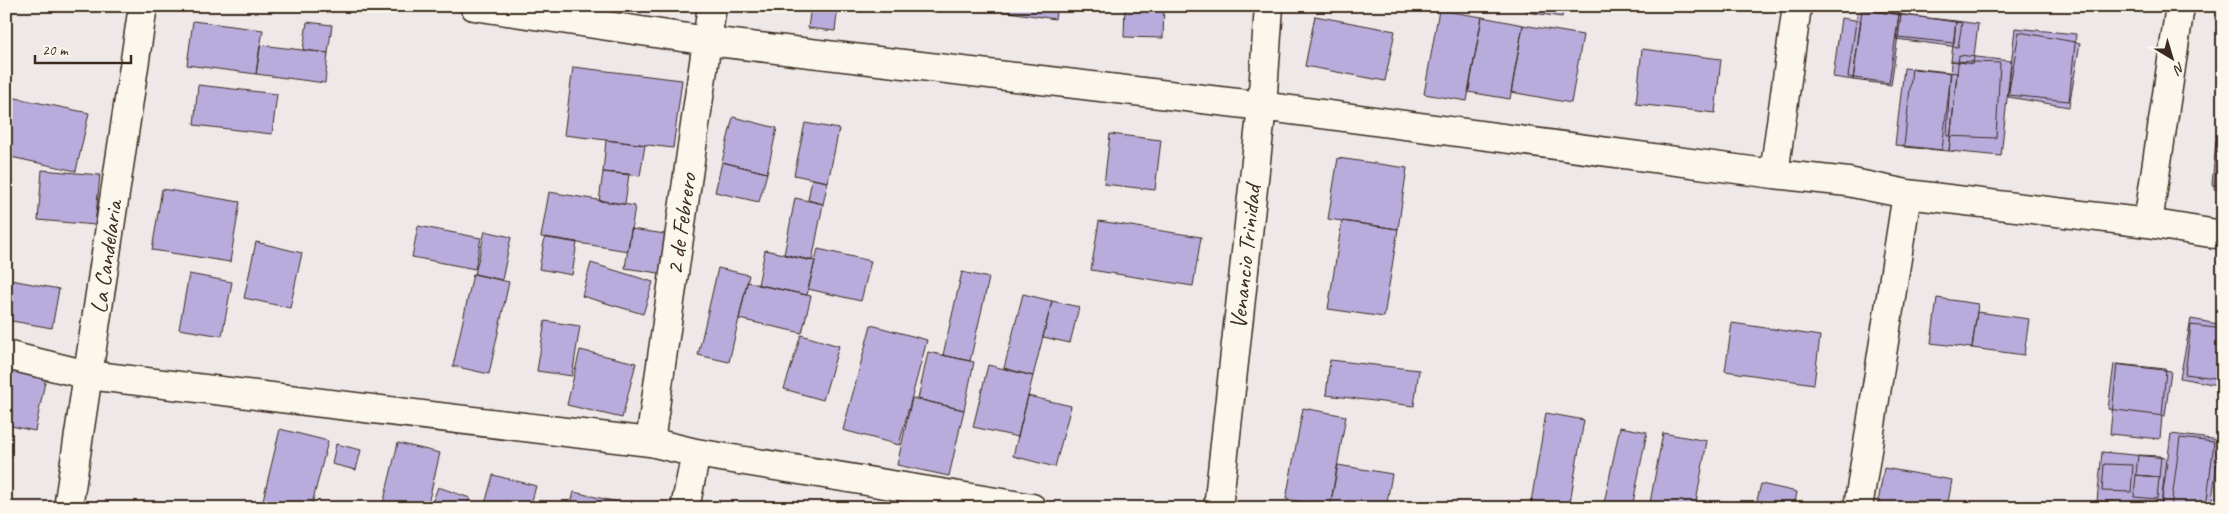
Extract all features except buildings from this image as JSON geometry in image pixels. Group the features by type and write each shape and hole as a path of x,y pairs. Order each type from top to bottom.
{"street":[{"name":"La Candelaria","path":"68,508 142,6"},
{"path":"474,6 708,41 1262,106 1774,174 1848,182 1907,194 2148,223 2223,235"},
{"name":"2 de Febrero","path":"650,442 712,6"},
{"name":"Venancio Trinidad","path":"1218,508 1262,106 1269,6"},
{"path":"1774,174 1797,6"},
{"path":"2148,223 2180,6"},
{"path":"1858,508 1907,194"},
{"path":"6,355 88,375 650,442 696,453 1032,508"},
{"path":"685,508 696,453"}]}
